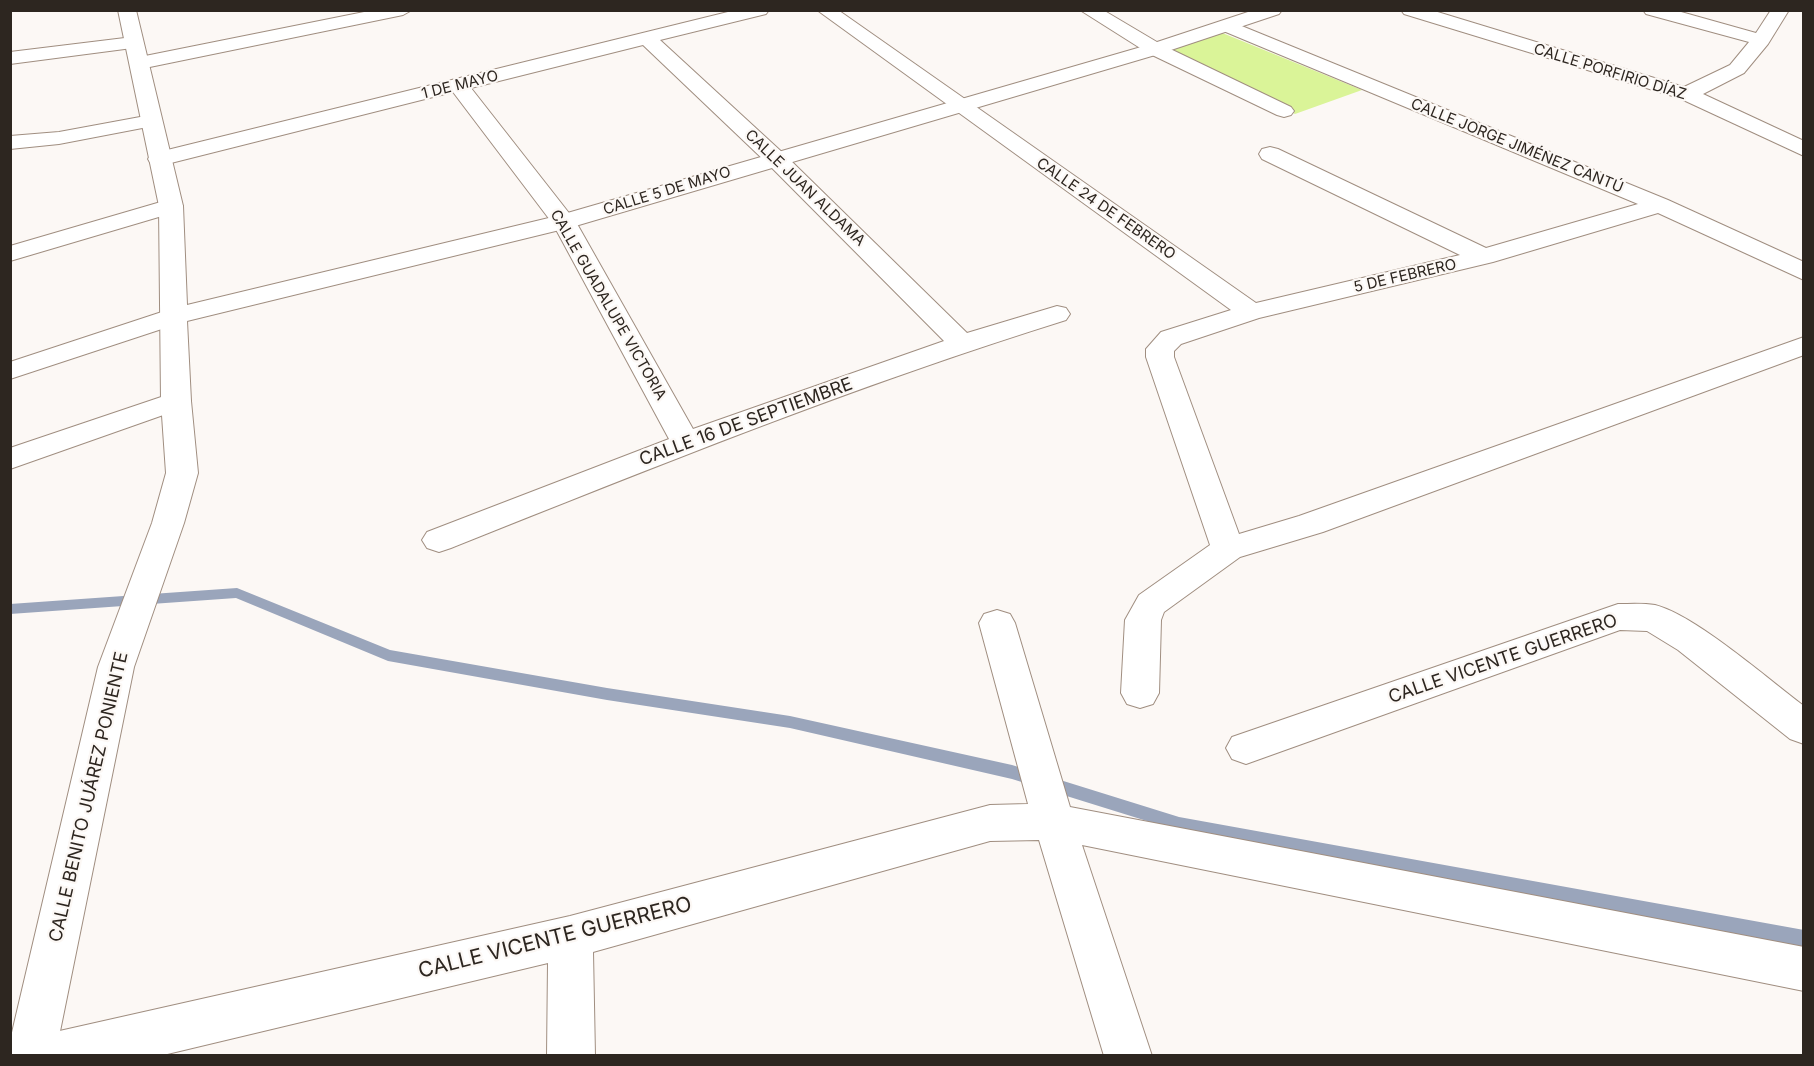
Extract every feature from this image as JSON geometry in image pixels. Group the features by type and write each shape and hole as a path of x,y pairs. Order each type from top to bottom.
{"street":[{"name":"CALLE BENITO JUÁREZ PONIENTE","path":"31,1056 116,667 168,523 182,473 176,401 171,206 127,10"},
{"path":"10,58 136,53 331,18 403,10"},
{"name":"1 DE MAYO","path":"159,159 760,10"},
{"name":"CALLE 24 DE FEBRERO","path":"826,10 1251,312"},
{"path":"1089,10 1155,49 1284,111"},
{"name":"CALLE PORFIRIO DÍAZ","path":"1410,10 1686,94 1731,113 1803,150"},
{"path":"1652,10 1761,40"},
{"path":"1686,94 1737,69 1761,40 1780,10"},
{"name":"CALLE 5 DE MAYO","path":"10,371 174,316 564,222 1155,49 1265,12"},
{"name":"CALLE JORGE JIMÉNEZ CANTÚ","path":"1227,26 1660,205 1803,272"},
{"name":"CALLE JUAN ALDAMA","path":"646,37 776,159 961,342"},
{"name":"CALLE GUADALUPE VICTORIA","path":"458,85 564,222 686,443"},
{"path":"10,143 59,138 151,121"},
{"path":"10,155 59,138"},
{"path":"1270,154 1484,257"},
{"name":"5 DE FEBRERO","path":"1228,549 1160,357 1160,349 1172,338 1251,312 1484,257 1660,205"},
{"path":"10,254 171,206"},
{"name":"CALLE 16 DE SEPTIEMBRE","path":"439,540 686,443 961,342 1057,314"},
{"path":"1140,693 1143,620 1151,604 1228,549 1311,524 1803,345"},
{"path":"10,459 176,401"},
{"name":"CALLE VICENTE GUERRERO","path":"1246,748 1618,617 1653,618 1690,640 1803,728"},
{"path":"998,623 1054,822 1128,1056"},
{"name":"CALLE VICENTE GUERRERO","path":"55,1056 570,937 990,823 1022,820 1054,822 1803,969"},
{"path":"570,937 571,1056"}],"green space":[{"path":"1220,32 1362,90 1295,114 1172,49"}],"waterway":[{"path":"10,609 237,593 388,655 607,694 790,722 1012,772 1179,824 1804,939"}]}
